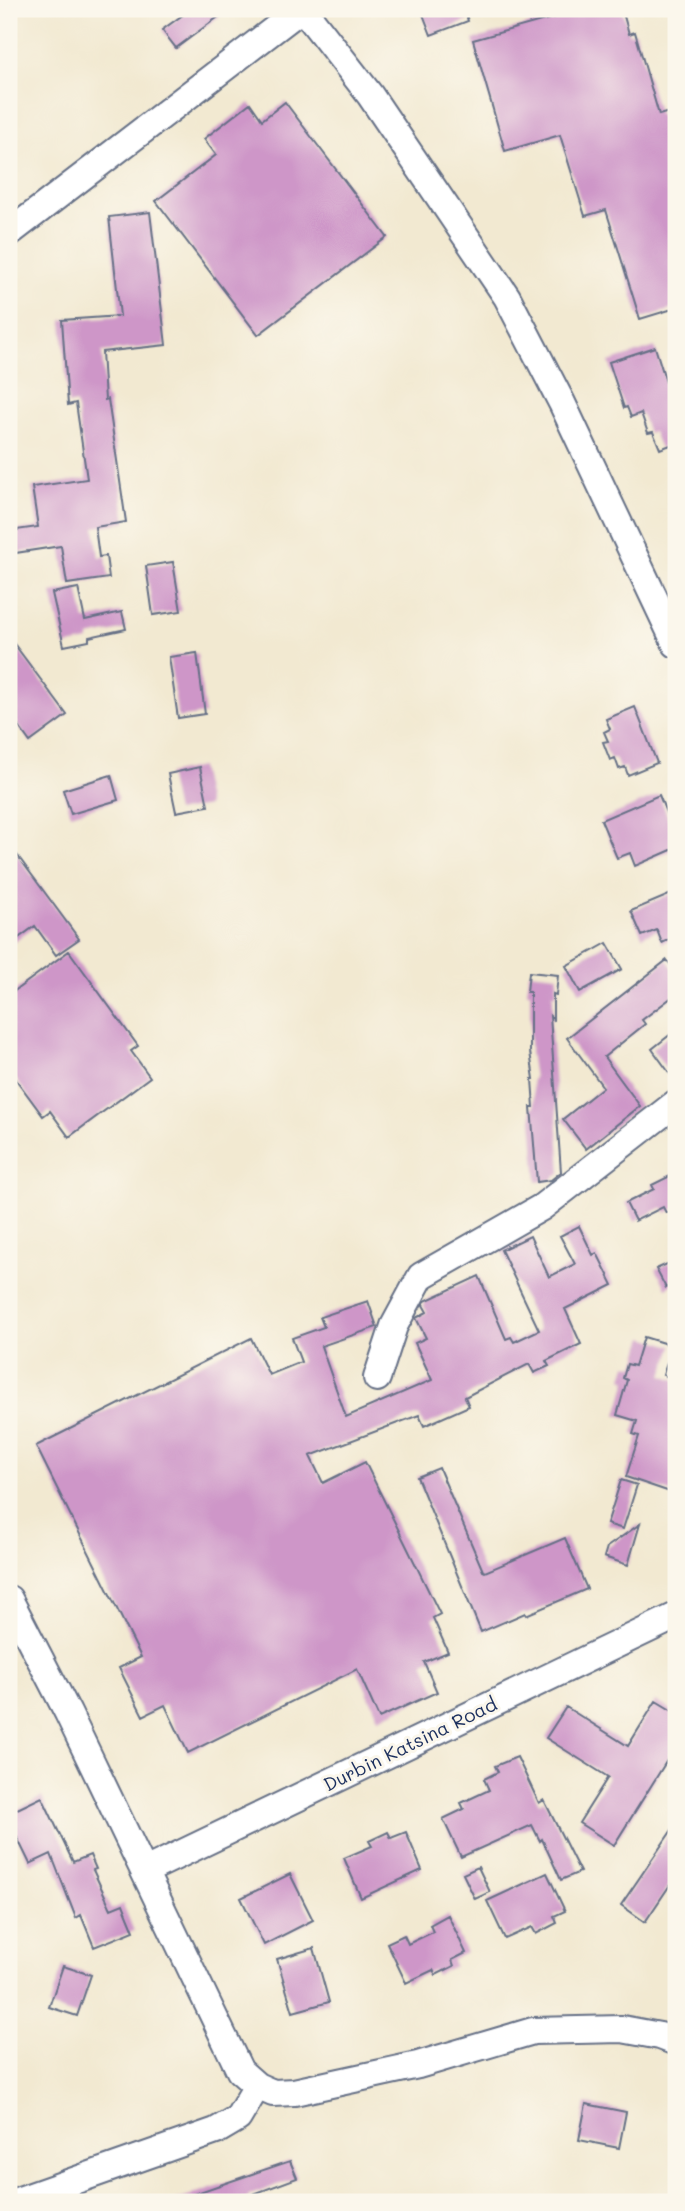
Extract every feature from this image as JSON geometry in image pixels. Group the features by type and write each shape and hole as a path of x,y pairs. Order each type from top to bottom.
{"street":[{"path":"9,233 302,9 370,95 507,297 562,403 676,644"},
{"path":"377,1378 394,1326 421,1276 542,1207 676,1103"},
{"path":"9,1599 68,1713 240,2071 257,2086 273,2093 294,2092 418,2065 533,2031 622,2029 676,2042"},
{"name":"Durbin Katsina Road","path":"145,1871 676,1616"},
{"path":"15,2202 216,2131 238,2118 257,2086"}],"building":[{"path":"191,9 229,9 176,48 162,30"},
{"path":"421,9 464,9 468,21 431,35"},
{"path":"584,9 622,9 629,34 635,32 659,115 676,110 676,308 640,319 606,210 585,216 560,135 505,151 473,40"},
{"path":"285,102 387,237 258,335 156,201 216,155 204,139 250,103 262,120"},
{"path":"150,212 166,345 102,352 105,400 108,399 126,522 95,527 99,557 106,556 109,578 67,584 61,546 9,554 9,531 38,527 32,487 87,479 76,403 68,405 62,320 120,316 109,217"},
{"path":"655,347 666,382 669,381 676,400 676,443 660,449 653,432 648,433 641,413 631,417 627,407 624,408 609,362"},
{"path":"173,562 181,611 153,615 146,566"},
{"path":"78,588 85,620 122,612 126,629 64,646 52,593"},
{"path":"9,637 67,715 30,742 9,713"},
{"path":"197,653 205,714 178,718 169,657"},
{"path":"635,707 657,763 628,775 625,767 619,769 615,758 610,760 603,742 608,741 604,732 610,729 606,719"},
{"path":"200,767 208,806 176,812 168,774"},
{"path":"111,775 118,800 71,814 63,790"},
{"path":"659,795 676,837 676,848 635,866 630,853 617,858 601,820"},
{"path":"9,844 79,939 56,955 35,926 9,945"},
{"path":"676,892 676,936 662,943 657,930 642,936 631,911"},
{"path":"607,943 622,969 580,992 566,966"},
{"path":"69,951 138,1046 131,1051 150,1077 69,1137 50,1111 43,1116 9,1070 9,995"},
{"path":"667,960 676,972 676,994 642,1020 645,1024 604,1057 640,1106 586,1149 563,1119 603,1087 567,1038"},
{"path":"529,972 558,975 556,995 553,994 553,1019 550,1016 561,1172 551,1180 537,1182 531,1107 534,1107 534,1079 530,1052 530,992 527,992"},
{"path":"676,1030 676,1082 652,1049"},
{"path":"676,1173 676,1208 666,1213 663,1207 635,1221 626,1203 654,1189 652,1185"},
{"path":"579,1226 593,1255 597,1253 613,1285 565,1309 581,1344 546,1361 549,1366 534,1373 529,1364 465,1397 469,1406 424,1426 419,1415 310,1456 323,1483 365,1462 440,1614 433,1618 448,1652 424,1662 437,1692 379,1718 357,1669 188,1753 165,1705 143,1716 119,1668 141,1657 36,1446 251,1338 269,1375 301,1362 292,1338 324,1327 320,1317 368,1301 377,1327 321,1346 346,1417 432,1380 415,1343 426,1338 416,1318 427,1312 423,1305 425,1301 479,1276 506,1339 511,1337 514,1342 539,1330 501,1250 530,1236 549,1277 575,1264 560,1236"},
{"path":"676,1260 676,1283 666,1288 656,1269"},
{"path":"644,1337 673,1346 663,1375 676,1380 676,1494 626,1477 639,1436 633,1434 637,1421 617,1415 627,1380 623,1378 627,1364 635,1366"},
{"path":"439,1468 483,1571 565,1538 587,1589 481,1632 417,1477"},
{"path":"621,1480 637,1485 623,1529 607,1524"},
{"path":"640,1524 628,1565 604,1557 607,1547"},
{"path":"656,1701 676,1713 676,1746 614,1845 579,1823 608,1777 546,1738 566,1707 628,1746"},
{"path":"517,1757 539,1803 544,1800 580,1872 561,1880 542,1839 540,1841 532,1825 461,1857 443,1819 464,1809 461,1803 489,1790 484,1779 498,1772 495,1766"},
{"path":"42,1797 73,1862 90,1855 96,1869 93,1870 111,1909 123,1904 134,1931 94,1947 81,1915 76,1918 51,1854 30,1864 9,1821 9,1813"},
{"path":"676,1824 676,1876 645,1922 621,1905"},
{"path":"388,1832 391,1838 406,1832 422,1870 361,1898 344,1858 372,1846 369,1841"},
{"path":"478,1867 490,1892 475,1899 463,1874"},
{"path":"547,1873 565,1911 554,1916 557,1923 536,1934 532,1927 505,1939 487,1901"},
{"path":"290,1874 313,1920 264,1945 241,1898"},
{"path":"448,1915 466,1953 452,1960 454,1966 436,1975 433,1970 406,1983 387,1943 404,1935 408,1944 433,1932 430,1925"},
{"path":"314,1948 329,2002 293,2012 277,1959"},
{"path":"63,1966 91,1975 77,2016 49,2007"},
{"path":"586,2104 626,2112 619,2148 579,2140"},
{"path":"290,2161 297,2178 248,2196 249,2198 237,2202 176,2200"}]}
